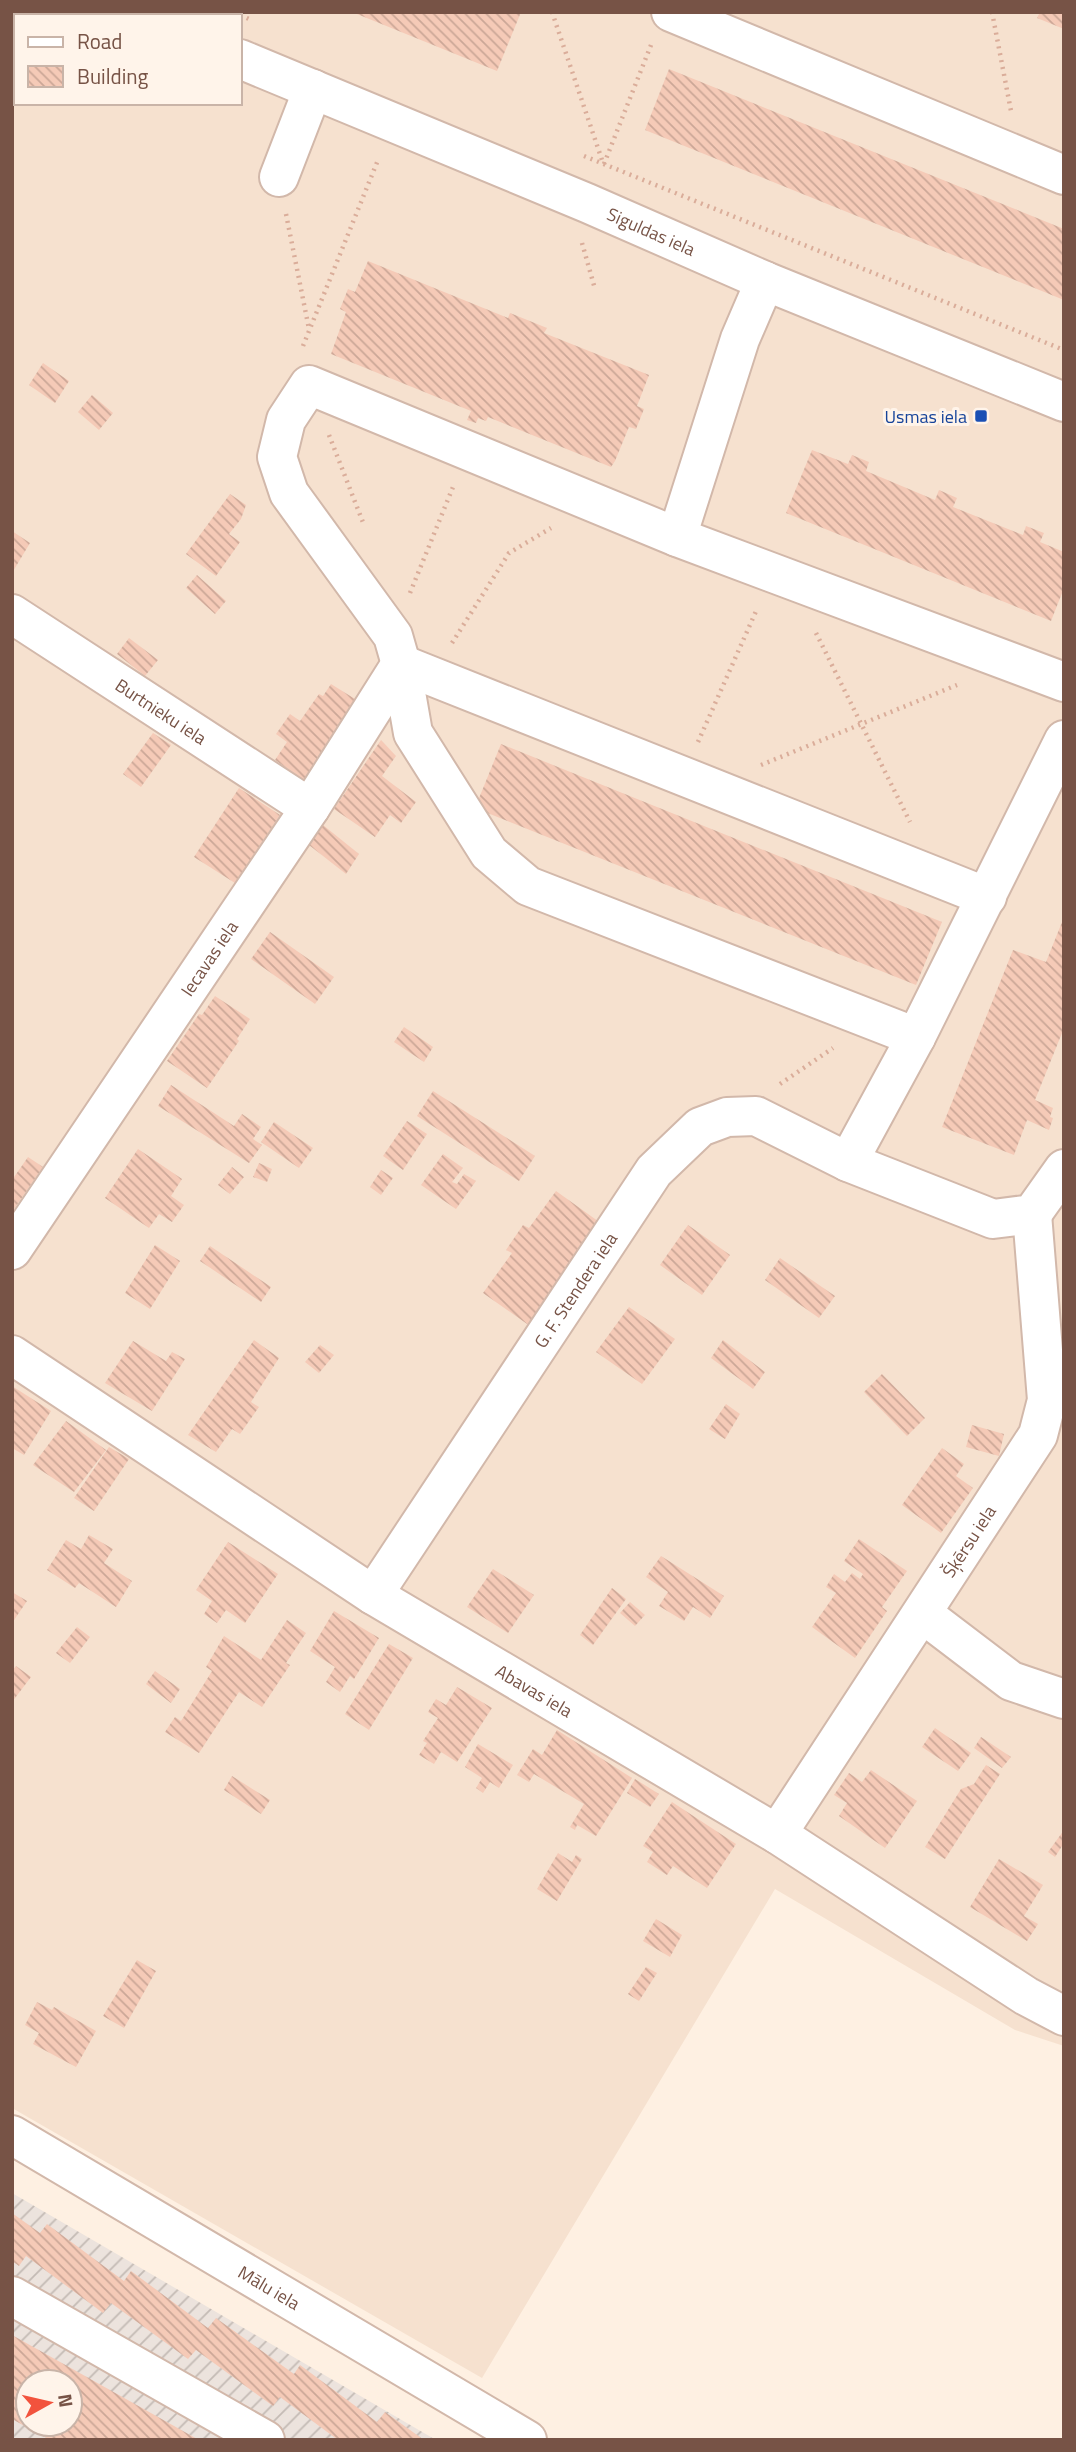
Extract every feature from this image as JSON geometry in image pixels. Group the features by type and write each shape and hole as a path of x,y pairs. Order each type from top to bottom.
{"street":[{"path":"662,27 1020,156 1064,175"},
{"name":"Siguldas iela","path":"242,61 394,122 765,281 1064,402"},
{"path":"279,177 313,89"},
{"path":"677,537 740,339 765,281"},
{"path":"987,897 696,781 409,658 289,493 277,457 286,420 309,385 677,537 1064,682"},
{"name":"Burtnieku iela","path":"12,614 310,808"},
{"path":"409,658 412,733 489,853 528,886 916,1037"},
{"name":"Iecavas iela","path":"12,1250 409,658"},
{"path":"848,1162 916,1037 1064,740"},
{"path":"756,1116 848,1162 993,1219 1032,1214 1064,1169"},
{"name":"G. F. Stendera iela","path":"373,1595 654,1171 700,1128 727,1117 756,1116"},
{"name":"Šķērsu iela","path":"778,1833 1038,1435 1047,1400 1032,1214"},
{"name":"Abavas iela","path":"12,1355 373,1595 778,1833 1026,1996 1064,2016"},
{"path":"923,1614 1011,1681 1064,1699"},
{"name":"Mālu iela","path":"12,2135 527,2440"},
{"path":"12,2296 265,2440"}],"path":[{"path":"552,12 604,163 1064,350"},
{"path":"992,12 1020,156"},
{"path":"604,163 662,27"},
{"path":"365,526 297,360 394,122"},
{"path":"279,177 310,330"},
{"path":"409,658 468,451"},
{"path":"409,658 509,553 594,503"},
{"path":"781,576 862,724 937,877"},
{"path":"696,781 781,576"},
{"path":"696,781 862,724 1013,663"},
{"path":"756,1116 764,1094 875,1020"}],"shaded area":[{"path":"12,12 1064,12 1064,2046 1015,2030 775,1889 482,2378 12,2108"},
{"path":"12,2193 436,2440 12,2440"}],"building":[{"path":"352,12 521,12 497,71"},
{"path":"1040,12 1064,12 1064,29 1037,18"},
{"path":"669,69 1064,229 1064,300 645,130"},
{"path":"368,261 508,318 510,313 547,328 544,333 649,375 637,406 644,409 636,429 629,427 611,467 488,417 486,421 478,418 476,423 467,420 471,411 331,354 346,312 340,309 348,289 355,292"},
{"path":"43,363 69,381 55,403 29,385"},
{"path":"92,395 113,413 99,430 78,412"},
{"path":"812,450 848,464 852,455 869,462 866,471 935,500 939,490 957,498 953,507 1023,535 1026,526 1044,533 1040,542 1064,552 1064,588 1051,621 786,513"},
{"path":"230,494 246,505 241,519 229,534 240,542 216,576 186,554"},
{"path":"12,531 30,543 12,573"},
{"path":"197,575 226,601 215,614 186,588"},
{"path":"129,638 158,660 145,676 117,654"},
{"path":"331,684 355,699 346,712 349,714 305,781 275,760 287,742 276,734 290,714 300,721 319,694 323,696"},
{"path":"153,733 171,745 141,787 123,774"},
{"path":"381,740 396,756 382,776 416,802 401,823 390,815 375,837 334,809"},
{"path":"501,744 942,922 916,985 475,808"},
{"path":"239,788 280,815 235,883 194,857"},
{"path":"323,825 359,854 346,874 309,845"},
{"path":"1064,917 1064,1033 1035,1100 1053,1108 1050,1117 1053,1118 1049,1130 1027,1120 1014,1155 942,1127 1013,950 1046,962"},
{"path":"270,932 334,977 315,1004 251,959"},
{"path":"215,996 250,1019 237,1039 239,1041 207,1088 167,1061 199,1014 202,1015"},
{"path":"404,1027 433,1047 424,1062 394,1042"},
{"path":"171,1085 234,1126 242,1114 261,1127 253,1139 262,1145 249,1163 158,1106"},
{"path":"433,1091 535,1156 519,1181 417,1116"},
{"path":"407,1121 427,1134 403,1170 383,1156"},
{"path":"274,1122 313,1148 299,1168 261,1142"},
{"path":"138,1149 182,1179 171,1196 184,1205 172,1222 159,1214 149,1228 105,1198"},
{"path":"443,1154 463,1168 452,1182 457,1184 464,1174 476,1181 456,1209 421,1185"},
{"path":"28,1157 43,1167 12,1212 12,1180"},
{"path":"259,1163 272,1169 267,1182 253,1177"},
{"path":"232,1167 244,1177 230,1194 218,1185"},
{"path":"381,1170 393,1178 381,1195 370,1187"},
{"path":"556,1191 602,1224 530,1326 483,1293 512,1253 506,1250 523,1225 529,1228"},
{"path":"688,1225 730,1255 702,1295 660,1265"},
{"path":"155,1245 180,1261 150,1309 125,1293"},
{"path":"210,1246 271,1287 261,1302 200,1261"},
{"path":"780,1258 835,1296 819,1318 765,1280"},
{"path":"629,1307 675,1339 642,1384 596,1352"},
{"path":"254,1340 279,1358 251,1402 259,1407 240,1434 232,1429 216,1452 188,1435"},
{"path":"723,1340 765,1372 753,1389 711,1358"},
{"path":"133,1341 166,1361 172,1352 185,1359 152,1411 105,1383"},
{"path":"320,1345 334,1355 319,1373 305,1362"},
{"path":"882,1374 925,1418 907,1436 864,1392"},
{"path":"12,1386 51,1411 24,1455 12,1448"},
{"path":"726,1404 740,1414 725,1439 709,1429"},
{"path":"66,1421 106,1450 74,1492 33,1465"},
{"path":"972,1425 1004,1434 999,1456 966,1447"},
{"path":"109,1447 129,1459 94,1511 74,1498"},
{"path":"942,1448 964,1464 956,1476 973,1488 941,1533 902,1505"},
{"path":"89,1535 113,1549 104,1563 132,1581 116,1607 79,1583 75,1588 47,1570 66,1540 81,1549"},
{"path":"859,1539 907,1571 882,1607 887,1611 855,1658 812,1627 836,1593 826,1587 834,1574 845,1582 852,1573 860,1579 863,1574 844,1561"},
{"path":"228,1542 278,1574 245,1623 226,1610 217,1623 204,1614 212,1601 196,1590"},
{"path":"661,1556 724,1596 710,1618 693,1607 684,1621 659,1606 668,1592 646,1577"},
{"path":"493,1569 534,1595 508,1633 467,1607"},
{"path":"612,1588 626,1599 593,1645 580,1635"},
{"path":"12,1592 27,1601 12,1623"},
{"path":"630,1602 645,1615 635,1626 620,1613"},
{"path":"334,1611 379,1638 354,1679 350,1676 340,1692 326,1682 335,1667 310,1651"},
{"path":"287,1620 306,1633 286,1663 290,1665 262,1707 239,1692 199,1753 165,1732 175,1717 181,1721 212,1671 206,1667 224,1636 261,1660"},
{"path":"77,1627 90,1637 70,1663 56,1653"},
{"path":"389,1644 413,1658 369,1730 345,1714"},
{"path":"16,1666 31,1677 12,1702 12,1671"},
{"path":"155,1671 180,1689 171,1703 146,1684"},
{"path":"457,1687 492,1708 457,1762 441,1752 434,1764 419,1755 427,1743 423,1741 438,1718 428,1712 436,1699 446,1705"},
{"path":"935,1728 971,1753 958,1771 922,1747"},
{"path":"557,1730 632,1778 596,1836 577,1825 575,1830 570,1827 584,1804 534,1774 529,1782 517,1775 533,1749 542,1755"},
{"path":"981,1737 1011,1757 1002,1768 974,1748"},
{"path":"478,1744 513,1765 499,1788 490,1782 483,1793 476,1788 482,1778 465,1767"},
{"path":"986,1765 1000,1774 945,1859 925,1847 961,1789 974,1784"},
{"path":"871,1770 917,1801 885,1848 839,1816 847,1803 834,1795 849,1773 862,1782"},
{"path":"232,1776 270,1800 261,1814 224,1790"},
{"path":"635,1779 659,1794 650,1807 627,1793"},
{"path":"672,1802 736,1844 707,1888 673,1866 667,1875 647,1862 653,1852 643,1846"},
{"path":"1064,1830 1064,1843 1055,1857 1048,1852"},
{"path":"558,1853 572,1862 576,1855 582,1859 557,1901 537,1889"},
{"path":"999,1859 1043,1885 1024,1916 1038,1924 1027,1941 970,1907"},
{"path":"656,1919 682,1935 670,1957 643,1941"},
{"path":"137,1960 156,1971 124,2028 103,2016"},
{"path":"646,1967 657,1973 639,2001 628,1994"},
{"path":"37,2002 52,2010 54,2007 96,2031 76,2067 33,2044 39,2033 25,2025"},
{"path":"12,2213 40,2233 47,2224 124,2281 131,2271 208,2328 216,2318 294,2374 300,2365 377,2422 385,2412 424,2440 338,2440 280,2397 273,2406 196,2350 188,2359 111,2303 103,2313 26,2256 19,2266 12,2261"},
{"path":"12,2335 71,2368 14,2368 14,2420"},
{"path":"84,2375 199,2440 46,2438 84,2438"}],"place":[{"name":"Usmas iela","path":"981,416"}]}
